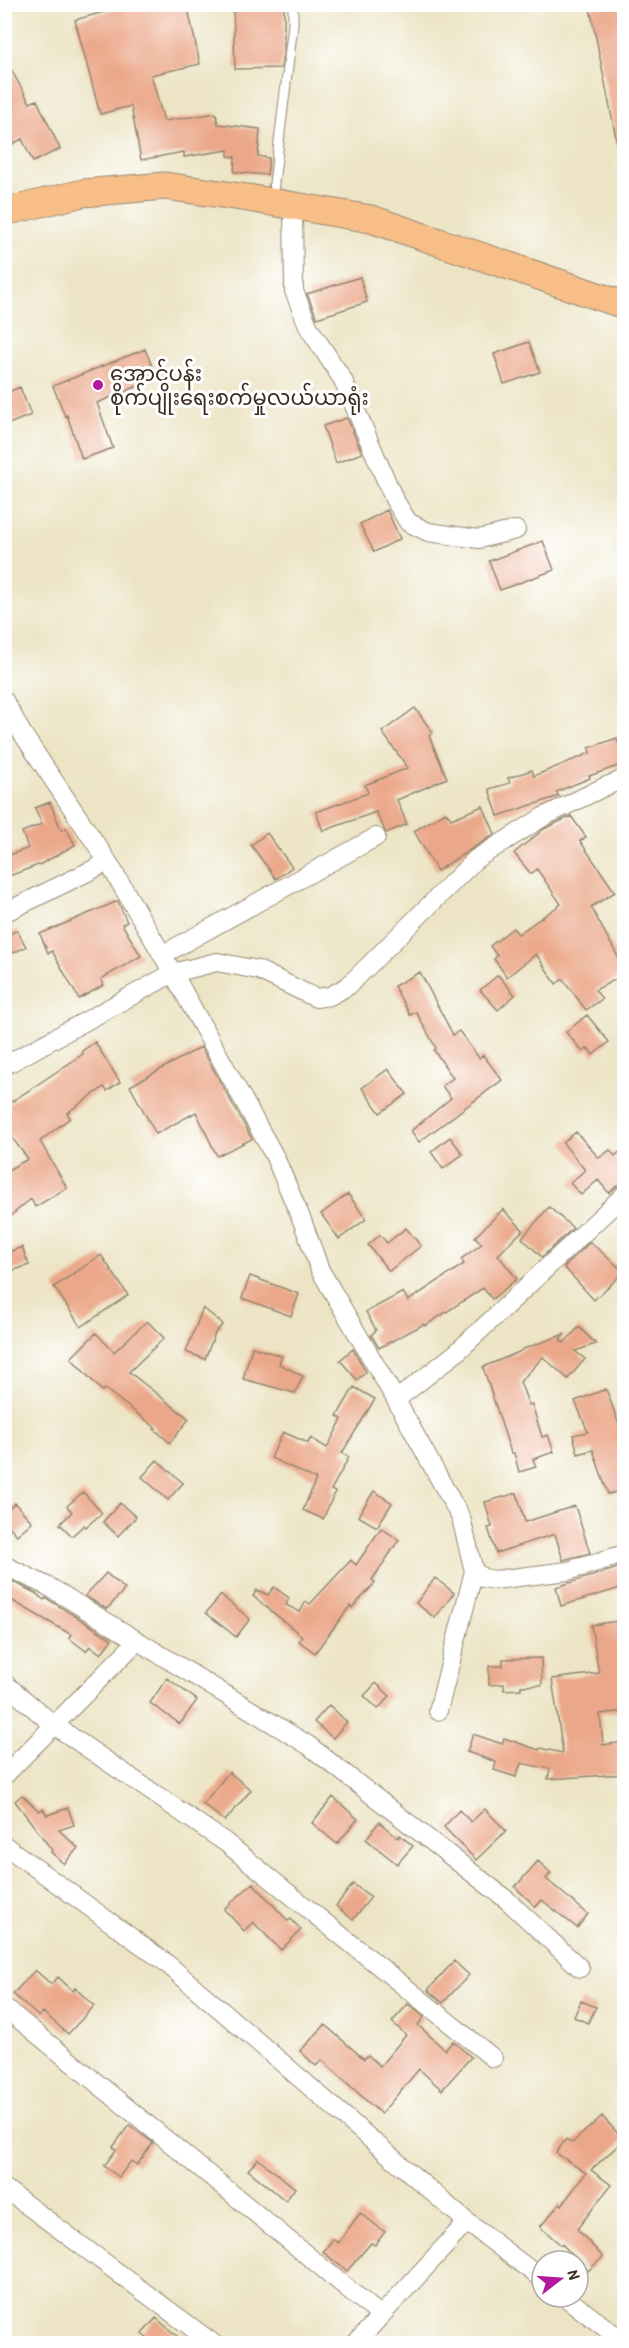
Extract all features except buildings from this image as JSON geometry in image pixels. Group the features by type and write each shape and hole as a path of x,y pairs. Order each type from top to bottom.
{"main road":[{"path":"4,212 83,193 165,186 371,219 624,305"}],"street":[{"path":"283,204 294,291 309,328 343,380 394,499 408,522 428,532 479,539 516,530"},
{"path":"4,700 22,733 108,862 173,973 275,1157 303,1222 320,1270 396,1400 461,1518 474,1571 438,1711"},
{"path":"4,1066 173,973 217,962 258,970 316,998 330,996 348,986 476,859 543,817 624,779"},
{"path":"162,955 376,837"},
{"path":"4,913 108,862"},
{"path":"396,1400 456,1353 624,1195"},
{"path":"474,1571 483,1578 495,1580 568,1570 624,1554"},
{"path":"4,1565 51,1588 308,1745 507,1900 580,1968"},
{"path":"4,1776 137,1641"},
{"path":"4,1683 54,1725 225,1842 493,2058"},
{"path":"4,1845 165,1962 467,2222 530,2270"},
{"path":"4,2007 380,2316"},
{"path":"4,2188 214,2343"},
{"path":"355,2343 467,2222"},
{"path":"581,2309 624,2342"}],"lane":[{"path":"283,204 293,4"}],"place":[{"name":"အောင်ပန်း စိုက်ပျိုးရေးစက်မှုလယ်ယာရုံး","path":"98,385"}]}
